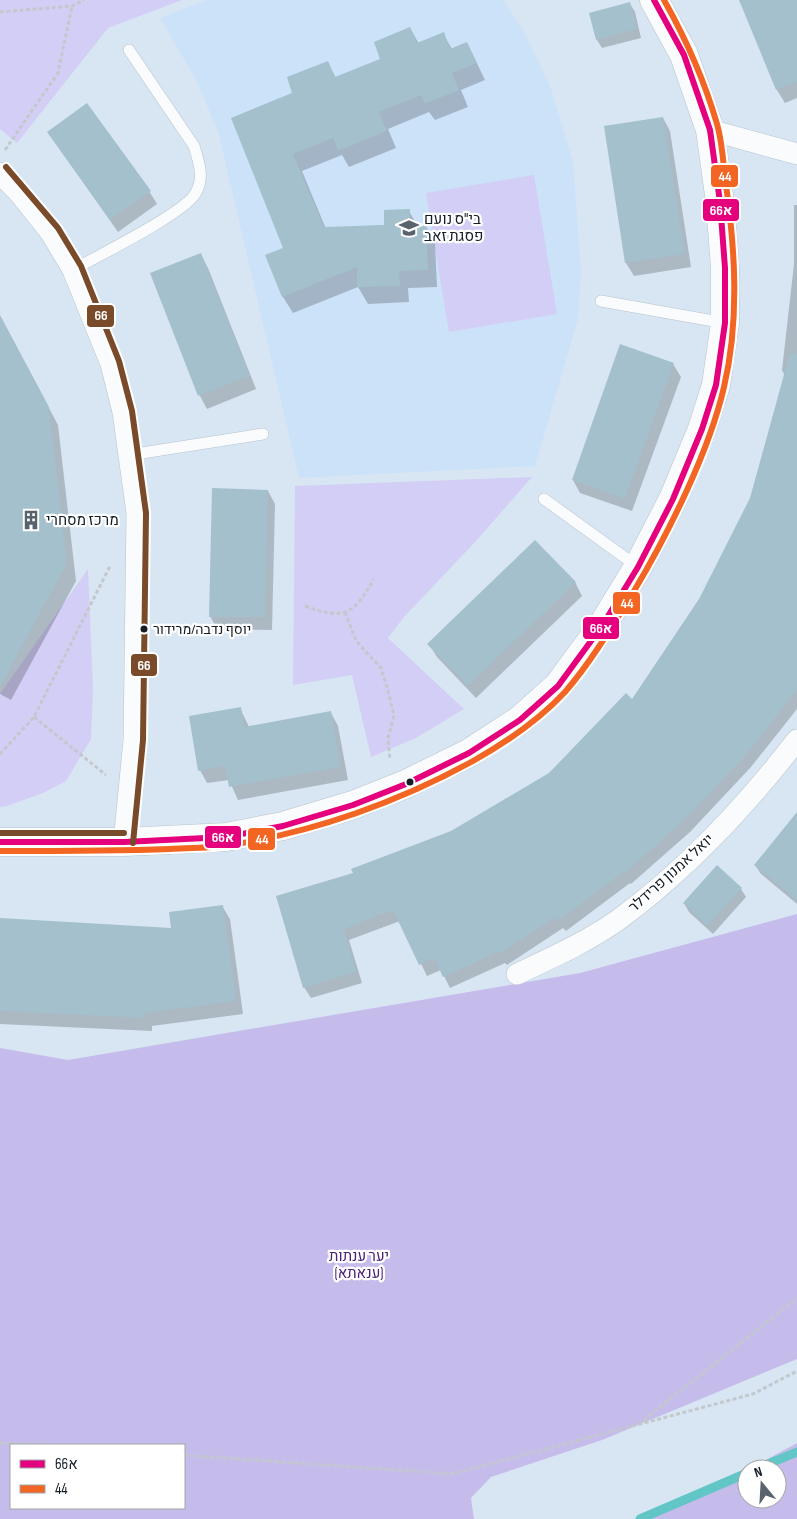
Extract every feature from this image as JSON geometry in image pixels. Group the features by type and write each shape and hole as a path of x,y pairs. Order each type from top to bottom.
{"street":[{"path":"0,842 124,842 226,837 274,828 353,805 470,753 520,720 558,686 602,626 638,567 673,499 702,429 716,385 724,323 725,268 720,202 710,130 684,55 654,0"},
{"path":"710,130 797,154"},
{"path":"0,173 20,194 51,233 73,270 111,364 123,412 137,513 134,740 124,842"},
{"name":"יואל אמנון פרידלר","path":"518,974 570,949 617,920 679,869 734,815 797,740"}],"lane":[{"path":"73,270 178,210 194,195 200,180 200,164 194,146 129,50"},
{"path":"601,301 724,323"},
{"path":"129,455 263,434"},
{"path":"544,499 638,567"}],"path":[{"path":"0,12 72,6 84,0"},
{"path":"0,156 58,73 72,6"},
{"path":"0,754 34,717 111,564"},
{"path":"305,606 326,614 345,612 361,603 374,579"},
{"path":"345,612 356,641 381,668 388,691 394,715 388,738 394,788"},
{"path":"34,717 129,793"},
{"path":"638,1424 797,1298"},
{"path":"185,1455 452,1474 753,1394 797,1370"},
{"path":"0,1443 23,1444"}],"shaded area":[{"path":"0,0 182,0 108,28 17,143 0,129"},
{"name":"בי\"ס נועם פסגת זאב","path":"207,0 503,0 523,30 550,86 573,161 581,272 578,319 535,466 299,478 218,131 196,80 160,18"},
{"path":"534,175 557,314 449,332 426,193"},
{"path":"532,477 476,541 404,617 388,638 464,709 416,738 371,757 352,675 293,685 295,486"},
{"path":"88,569 93,689 91,739 66,781 43,793 0,807 0,694"}],"green space":[{"name":"יער ענתות (ענאתא)","path":"797,914 797,1359 602,1440 491,1477 471,1498 474,1519 0,1519 0,1048 68,1060 580,973"},
{"path":"797,1443 797,1519 636,1519 698,1496 737,1475 737,1509 787,1509 787,1459 767,1459"}],"building":[{"path":"739,0 797,0 797,82 776,90"},
{"path":"630,2 637,29 596,40 589,13"},
{"path":"410,27 417,43 444,32 450,49 467,42 477,63 452,73 459,90 425,104 421,95 379,112 387,131 338,151 333,138 293,154 324,227 384,225 384,210 410,209 410,225 426,225 428,270 399,271 400,286 357,287 357,267 282,297 265,255 283,248 231,118 292,93 287,77 328,61 335,77 380,59 374,42"},
{"path":"87,103 151,191 110,220 47,132"},
{"path":"663,117 685,254 625,263 604,126"},
{"path":"201,253 250,376 198,396 150,273"},
{"name":"מרכז מסחרי","path":"0,315 49,407 67,563 0,687"},
{"path":"620,344 674,363 625,499 572,480"},
{"path":"790,353 797,354 797,690 745,756 685,819 624,874 623,872 558,921 556,917 499,954 498,952 443,977 434,958 419,965 393,910 344,929 356,972 303,988 276,896 353,873 351,869 451,831 549,773 626,693 632,699 699,599 750,498"},
{"path":"212,488 268,490 265,617 209,617"},
{"path":"535,540 576,582 468,686 427,644"},
{"path":"241,707 244,727 331,711 341,767 229,787 225,766 198,771 189,716"},
{"path":"797,812 797,900 754,865"},
{"path":"717,865 742,888 707,926 683,903"},
{"path":"223,905 236,1001 145,1013 145,1018 0,1011 0,918 171,928 169,912"}],"waterway":[{"path":"780,1459 797,1452"},
{"path":"640,1519 737,1477"}],"transit line":[{"name":"66א","path":"0,842 124,842 226,837 283,826 353,805 406,784 469,753 520,720 558,686 602,626 638,567 673,499 702,429 716,385 725,323 725,268 720,202 710,130 684,55 654,0"},
{"name":"44","path":"0,851 215,847 262,839 324,824 416,790 473,761 533,721 555,702 575,680 634,591 673,519 698,465 708,438 724,387 729,361 734,309 733,256 720,137 701,76 664,0"},
{"name":"66","path":"6,167 58,228 81,266 119,361 132,411 146,513 143,740 133,843"},
{"name":"66","path":"0,833 124,833"}],"place":[{"name":"בי\"ס נועם פסגת זאב","path":"409,228"},
{"name":"מרכז מסחרי","path":"31,520"},
{"name":"יוסף נדבה/מרידור","path":"144,629"}]}
